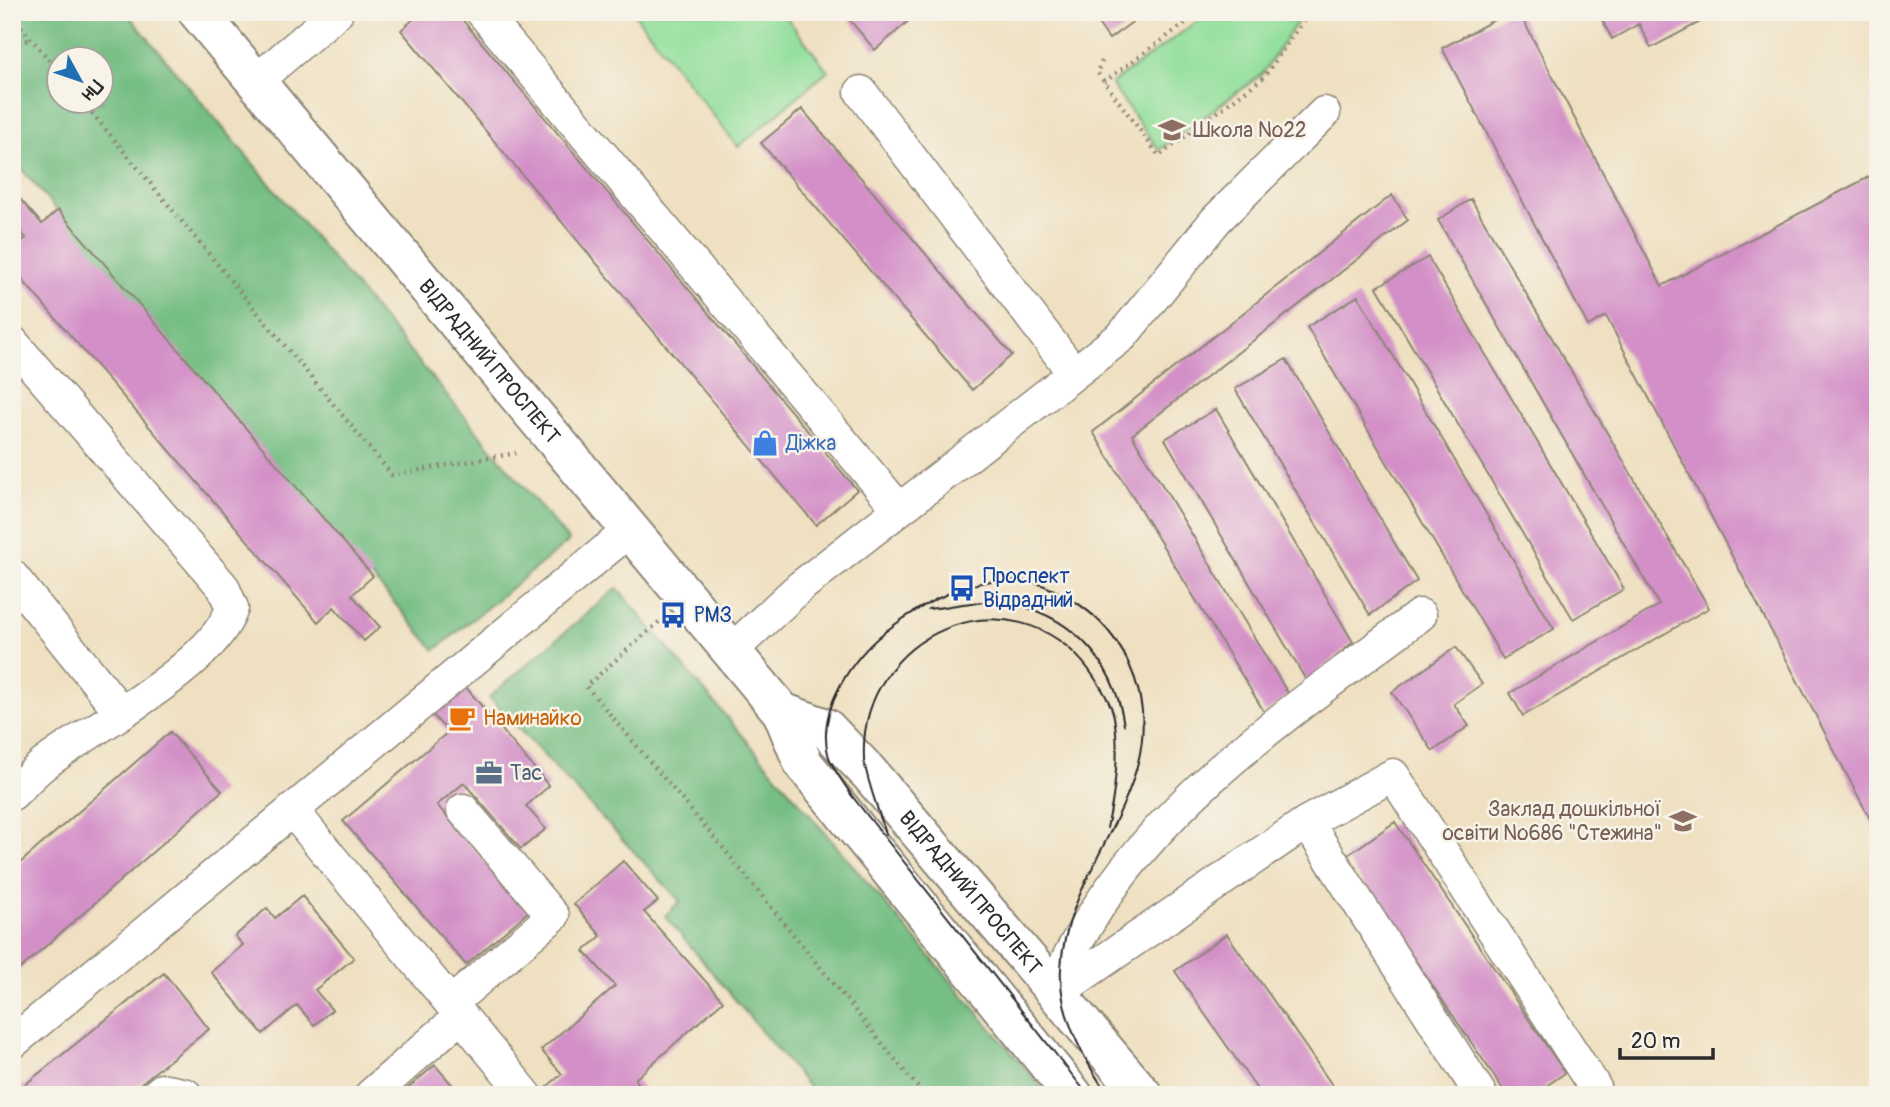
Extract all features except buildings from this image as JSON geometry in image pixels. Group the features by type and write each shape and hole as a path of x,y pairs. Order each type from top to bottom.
{"main road":[{"name":"ВІДРАДНИЙ ПРОСПЕКТ","path":"198,12 782,712 803,763 1072,1095"},
{"name":"ВІДРАДНИЙ ПРОСПЕКТ","path":"782,712 826,728 878,783 1143,1095"}],"lane":[{"path":"256,81 337,12"},
{"path":"482,12 899,509"},
{"path":"861,92 1073,372"},
{"path":"731,651 800,587 1122,336 1216,220 1324,113"},
{"path":"12,342 223,587 232,608 228,620 187,666 45,763 12,793"},
{"path":"12,1044 630,530"},
{"path":"12,576 120,711"},
{"path":"1058,992 1060,971 1096,910 1151,835 1253,741 1420,615"},
{"path":"1058,992 1307,822 1393,775 1594,1086"},
{"path":"292,810 526,1095"},
{"path":"371,1095 553,916 463,810"},
{"path":"1307,822 1480,1095"},
{"path":"156,1095 162,1090 186,1095"}],"path":[{"path":"1104,82 1201,12"},
{"path":"1102,61 1097,72 1159,156 1264,77 1309,12"},
{"path":"12,16 46,56"},
{"path":"12,42 32,40"},
{"path":"95,116 392,475 516,453"},
{"path":"659,622 586,686 723,848 924,1095"}],"green space":[{"path":"12,12 126,12 569,541 435,650 12,158"},
{"path":"633,12 782,12 828,71 738,147"},
{"path":"1210,12 1304,12 1262,74 1159,150 1111,84"},
{"path":"617,588 1048,1095 815,1095 665,916 680,901 489,697"}],"tram line":[{"path":"1088,1095 852,796 828,754 826,737 833,702 850,670 873,642 925,605 967,587 989,581 1034,583 1056,591 1090,612 1123,652 1142,705 1141,745 1132,782 1081,891 1068,929 1061,968 1061,985 1068,1019 1081,1051 1108,1095"},
{"path":"928,609 997,602 1045,615 1065,626 1098,658 1110,678 1124,725"},
{"path":"886,834 865,766 869,714 886,677 912,649 945,629 982,620 1021,623 1057,639 1089,670 1104,692 1114,717 1117,744 1114,787 1107,828"}],"place":[{"name":"Школа №22","path":"1172,130"},
{"name":"Діжка","path":"765,443"},
{"name":"Проспект Відрадний","path":"962,588"},
{"name":"РМЗ","path":"673,615"},
{"name":"Наминайко","path":"462,718"},
{"name":"Тас","path":"489,773"},
{"name":"Заклад дошкільної освіти №686 \"Стежина\"","path":"1683,821"}]}
